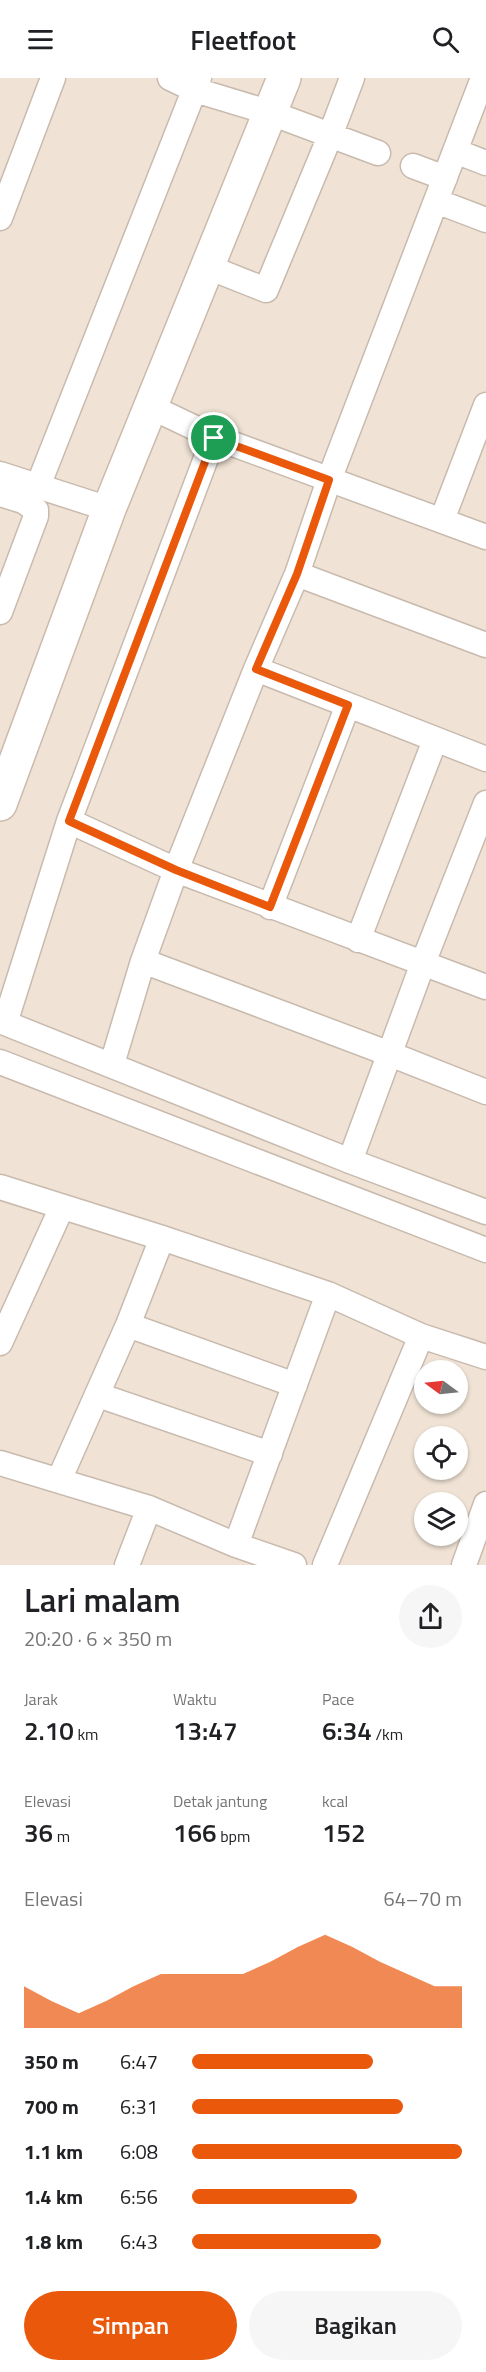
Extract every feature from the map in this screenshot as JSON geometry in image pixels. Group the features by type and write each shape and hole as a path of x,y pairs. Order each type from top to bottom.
{"street":[{"path":"0,218 52,78"},
{"path":"170,78 197,84 378,153"},
{"path":"0,804 110,509 284,78"},
{"path":"208,267 266,290 352,78"},
{"path":"112,1064 142,961 176,870 256,669 297,574 329,480 483,78"},
{"path":"38,486 197,84"},
{"path":"455,151 486,163"},
{"path":"413,166 445,178"},
{"path":"436,201 486,220"},
{"path":"442,520 486,405"},
{"path":"151,407 214,438 486,537"},
{"path":"214,438 69,821 2,1022 350,1161 486,1212"},
{"path":"0,474 110,509"},
{"path":"0,494 23,501 36,510 36,516 0,612"},
{"path":"297,574 486,645"},
{"path":"256,669 486,759"},
{"path":"270,907 348,705"},
{"path":"358,940 435,740"},
{"path":"350,1161 423,963 486,803"},
{"path":"69,821 176,870 486,987"},
{"path":"142,961 486,1092"},
{"path":"0,1062 486,1250"},
{"path":"0,1187 328,1294 421,1336 486,1357"},
{"path":"0,1342 62,1206"},
{"path":"59,1480 128,1325 162,1238"},
{"path":"236,1545 328,1294"},
{"path":"128,1325 295,1385"},
{"path":"326,1565 421,1336"},
{"path":"98,1395 270,1454"},
{"path":"0,1463 149,1508 236,1545 294,1565"},
{"path":"464,1565 486,1504"},
{"path":"127,1565 149,1508"}],"shaded area":[{"path":"0,78 486,78 486,1565 0,1565"}],"route":[{"path":"214,438 329,480 297,574 256,669 348,705 270,907 176,870 69,821 214,438"}]}
